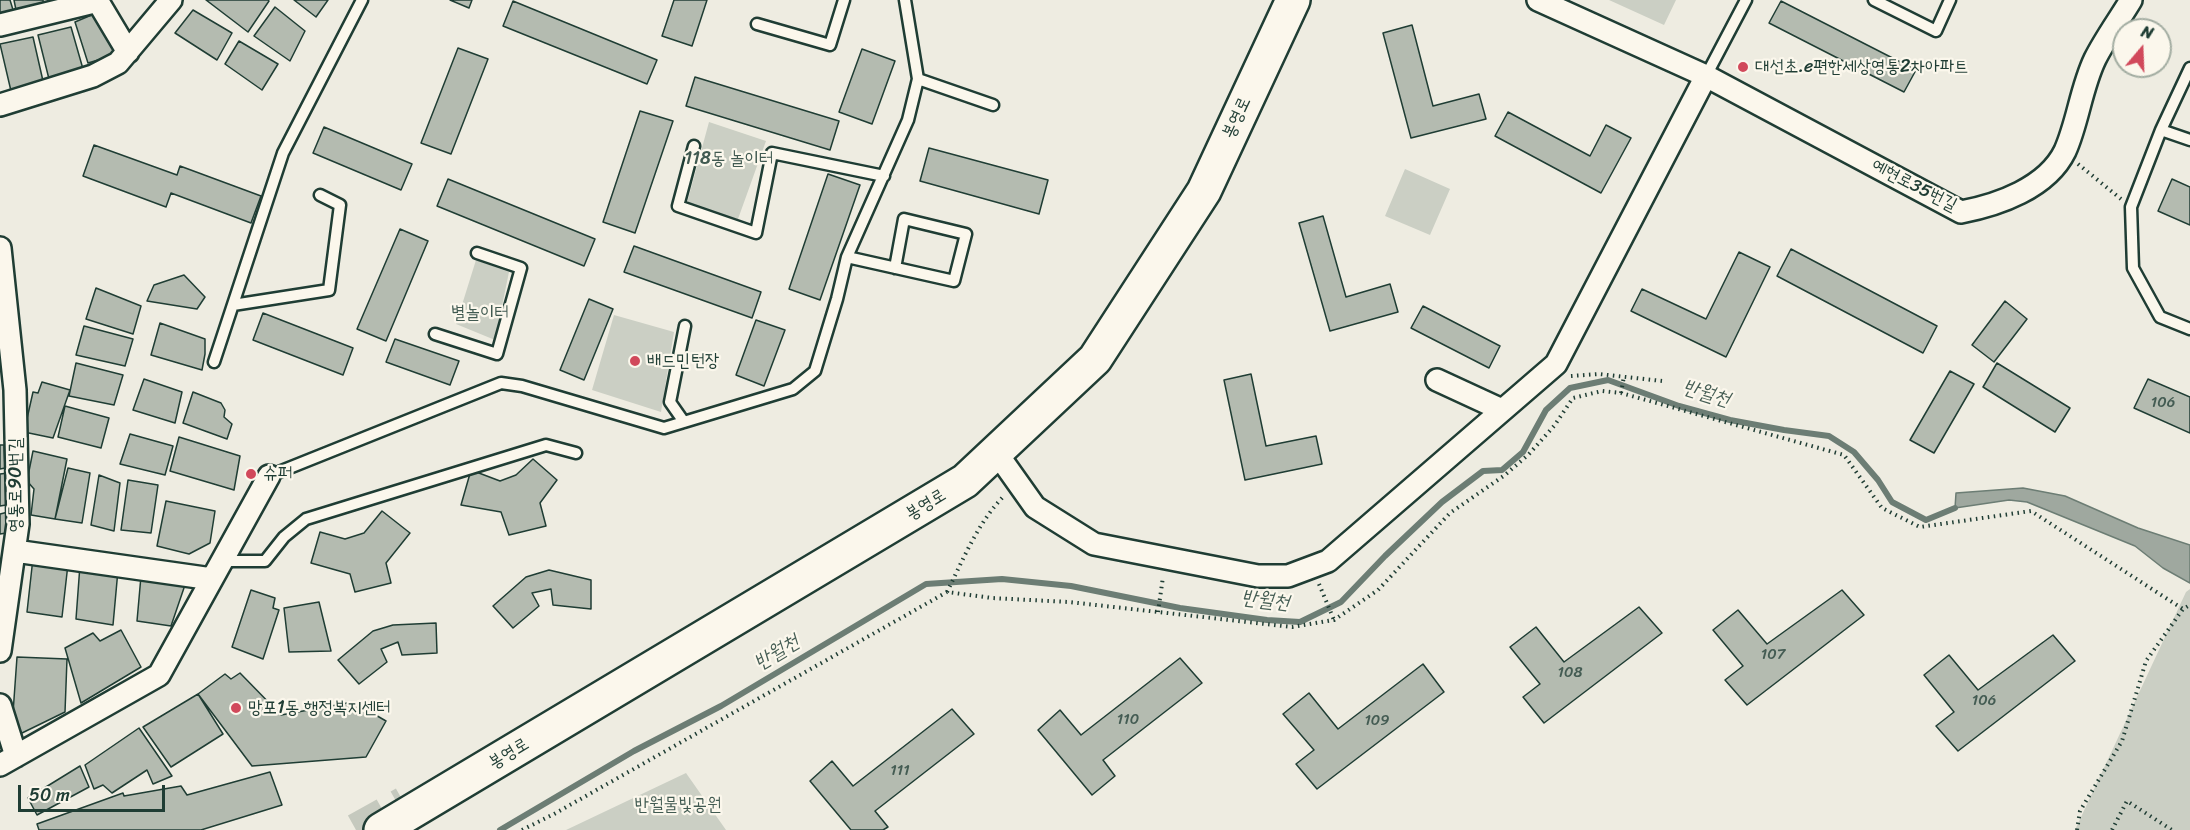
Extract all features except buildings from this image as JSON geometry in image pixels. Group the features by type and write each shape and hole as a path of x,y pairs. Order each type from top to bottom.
{"highway":[{"name":"봉영로","path":"396,826 965,481 1095,359 1204,191 1293,0"}],"street":[{"path":"0,25 97,0 128,52"},
{"path":"0,105 93,76 118,63 171,0"},
{"name":"예현로35번길","path":"1538,0 1706,76 1961,212 2010,197 2044,178 2064,153 2095,60 2131,0"},
{"path":"996,452 1035,507 1094,544 1257,576 1288,576 1328,561 1556,364 1706,76"},
{"name":"영통로90번길","path":"0,248 15,390 18,524 0,651"},
{"path":"1437,380 1502,410"},
{"path":"0,705 8,760 159,675 269,476"},
{"path":"15,551 217,570"}],"lane":[{"path":"214,362 283,153 362,0"},
{"path":"757,24 830,45 844,0"},
{"path":"269,476 501,383 522,386 664,428 793,389 815,371 847,257 908,120 918,79 905,0"},
{"path":"1706,76 1746,0"},
{"path":"1874,0 1936,31 1950,0"},
{"path":"2190,68 2161,130 2131,207 2133,268 2160,317 2190,329"},
{"path":"918,79 993,105"},
{"path":"2161,130 2190,140"},
{"path":"694,146 678,206 756,232 772,153 884,176"},
{"path":"233,305 329,290 340,205 320,195"},
{"path":"847,257 895,268 954,281 966,234 904,219 895,268"},
{"path":"435,334 497,354 520,268 477,253"},
{"path":"684,422 670,402 685,326"},
{"path":"217,570 266,561 284,537 306,519 546,445 576,453"}],"path":[{"path":"2064,153 2131,207"},
{"path":"1556,364 1565,377 1599,374 1662,381"},
{"path":"1621,393 1624,376"},
{"path":"947,592 992,598 1070,602 1293,627 1334,620 1378,590 1450,513 1505,475 1529,454 1554,426 1573,398 1602,391 1621,393 1844,455 1882,508 1920,527 2031,511 2183,609"},
{"path":"522,830 947,592 972,542 996,504"},
{"path":"1158,612 1165,558"},
{"path":"1319,584 1334,620"},
{"path":"2077,830 2080,812 2122,741 2146,661 2183,609 2190,605"},
{"path":"2112,830 2127,801 2172,830"}],"green space":[{"path":"1609,0 1676,0 1664,25"},
{"name":"118동 놀이터","path":"709,122 766,141 738,219 692,208 687,203"},
{"path":"1405,169 1450,189 1430,235 1385,216"},
{"name":"별놀이터","path":"476,260 509,272 495,340 456,324"},
{"name":"배드민턴장","path":"614,315 674,332 661,412 592,390"},
{"path":"2190,589 2190,830 2075,830 2186,592"},
{"name":"반월물빛공원","path":"686,773 726,830 566,830"}],"shaded area":[{"path":"2023,488 2065,496 2138,528 2190,545 2190,583 2163,568 2135,546 2027,502 2009,500 1955,508 1956,493"}],"waterway":[{"name":"반월천","path":"500,830 634,751 721,706 926,584 1002,579 1071,586 1180,608 1267,620 1300,622 1341,602 1442,502 1483,471 1502,470 1523,452 1546,410 1570,388 1608,380 1679,406 1730,420 1829,436 1854,452 1878,480 1892,502 1926,520 1955,508"}],"tunnel":[{"path":"356,830 404,803"}],"place":[{"name":"대선초.e편한세상영통2차아파트","path":"1743,67"},
{"name":"배드민턴장","path":"635,361"},
{"name":"슈퍼","path":"251,474"},
{"name":"망포1동 행정복지센터","path":"236,708"}]}
